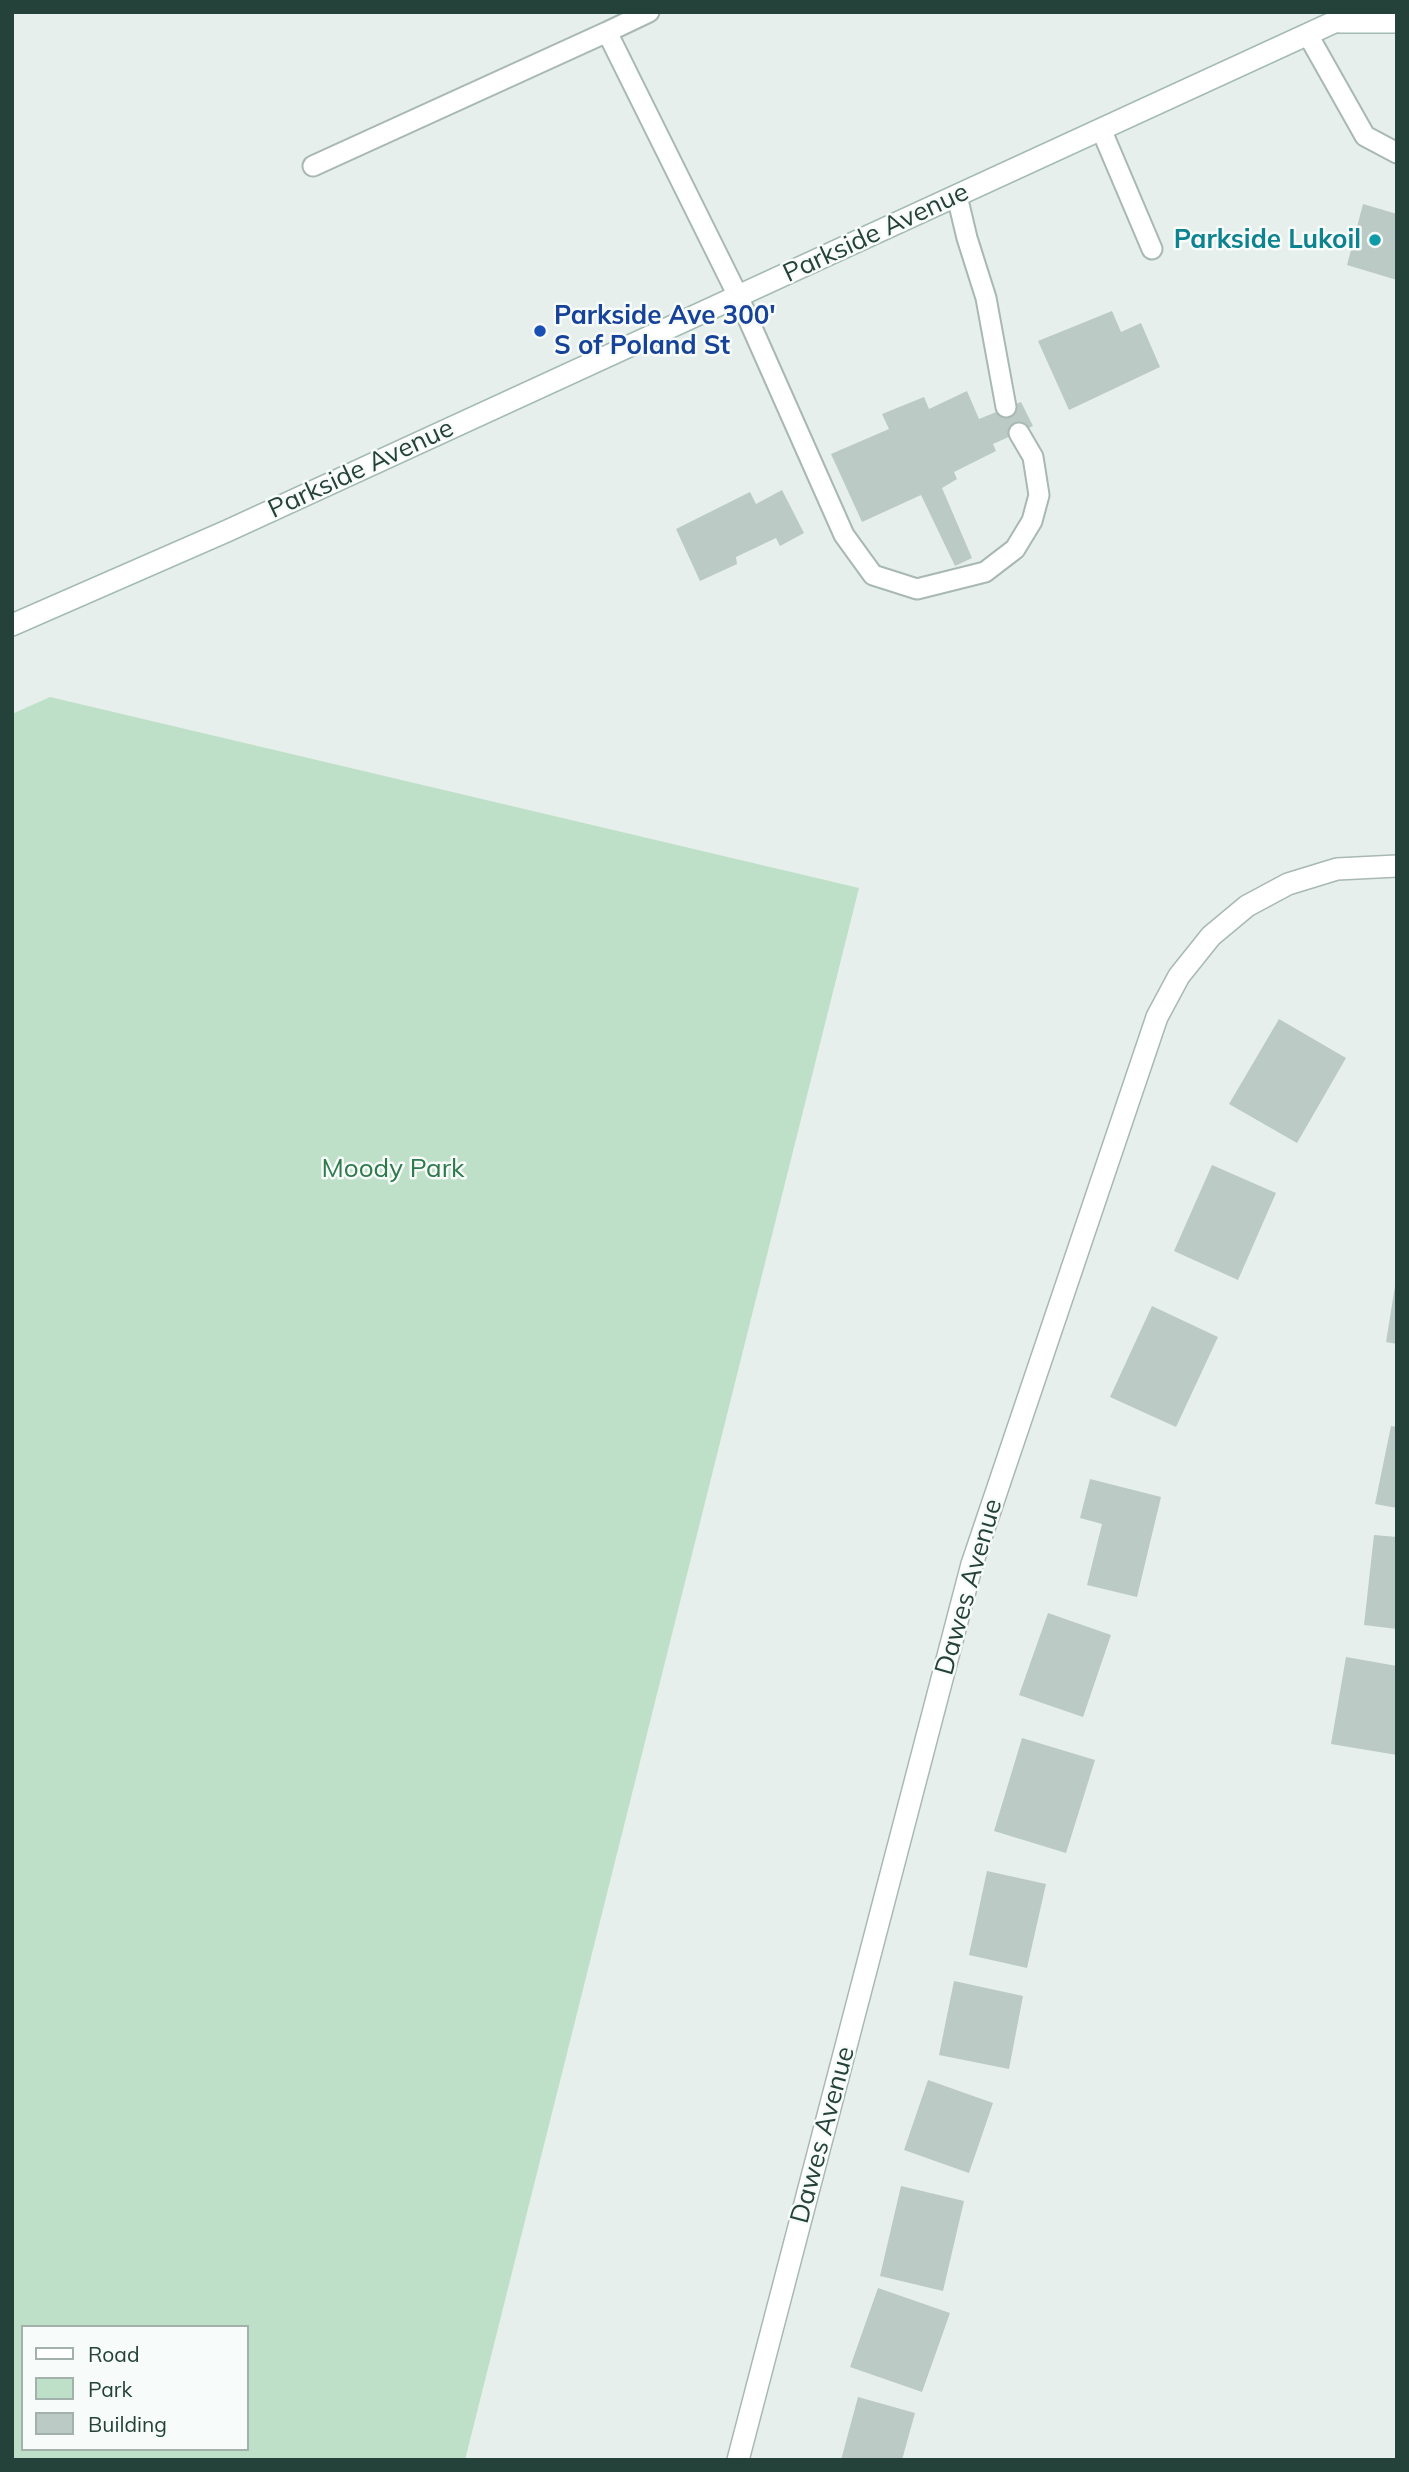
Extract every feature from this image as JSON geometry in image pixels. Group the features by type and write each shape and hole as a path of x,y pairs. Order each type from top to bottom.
{"street":[{"name":"Parkside Avenue","path":"12,625 227,531 1356,12"},
{"path":"1334,22 1397,22"},
{"name":"Dawes Avenue","path":"738,2460 972,1564 1157,1017 1179,976 1211,936 1247,906 1288,884 1337,869 1397,866"}],"lane":[{"path":"313,166 649,12"},
{"path":"607,32 738,296 844,535 873,575 917,589 985,572 1015,549 1032,521 1039,495 1033,457 1019,433"},
{"path":"1308,34 1365,136 1397,153"},
{"path":"1101,129 1152,249"},
{"path":"957,196 986,298 1006,407"}],"green space":[{"name":"Moody Park","path":"50,697 859,888 465,2460 12,2460 12,714"}],"building":[{"name":"Parkside Lukoil","path":"1363,204 1397,214 1397,280 1347,265"},
{"path":"1112,311 1121,332 1141,323 1160,367 1069,410 1038,341"},
{"path":"967,391 979,419 1021,402 1033,426 993,444 996,451 954,472 957,479 942,488 972,558 955,566 921,495 862,522 831,454 889,429 882,414 924,397 929,409"},
{"path":"782,490 804,533 780,546 776,538 736,557 737,564 700,581 676,529 750,492 756,504"},
{"path":"1279,1019 1346,1058 1297,1143 1229,1104"},
{"path":"1212,1165 1276,1193 1238,1280 1174,1251"},
{"path":"1397,1286 1397,1344 1386,1342"},
{"path":"1152,1306 1218,1337 1176,1427 1110,1397"},
{"path":"1391,1426 1397,1427 1397,1508 1375,1504"},
{"path":"1090,1479 1161,1497 1137,1597 1087,1585 1102,1524 1080,1518"},
{"path":"1374,1535 1397,1537 1397,1629 1364,1625"},
{"path":"1048,1613 1111,1635 1083,1717 1019,1695"},
{"path":"1346,1657 1397,1666 1397,1755 1331,1744"},
{"path":"1022,1738 1095,1760 1066,1853 994,1831"},
{"path":"987,1871 1046,1884 1027,1968 969,1955"},
{"path":"954,1981 1023,1996 1009,2069 939,2055"},
{"path":"928,2080 993,2103 969,2173 904,2150"},
{"path":"901,2186 964,2201 943,2291 880,2276"},
{"path":"878,2288 950,2313 922,2392 850,2367"},
{"path":"858,2397 915,2413 902,2460 841,2460"}],"place":[{"name":"Parkside Lukoil","path":"1375,240"},
{"name":"Parkside Ave 300' S of Poland St","path":"540,331"}]}
